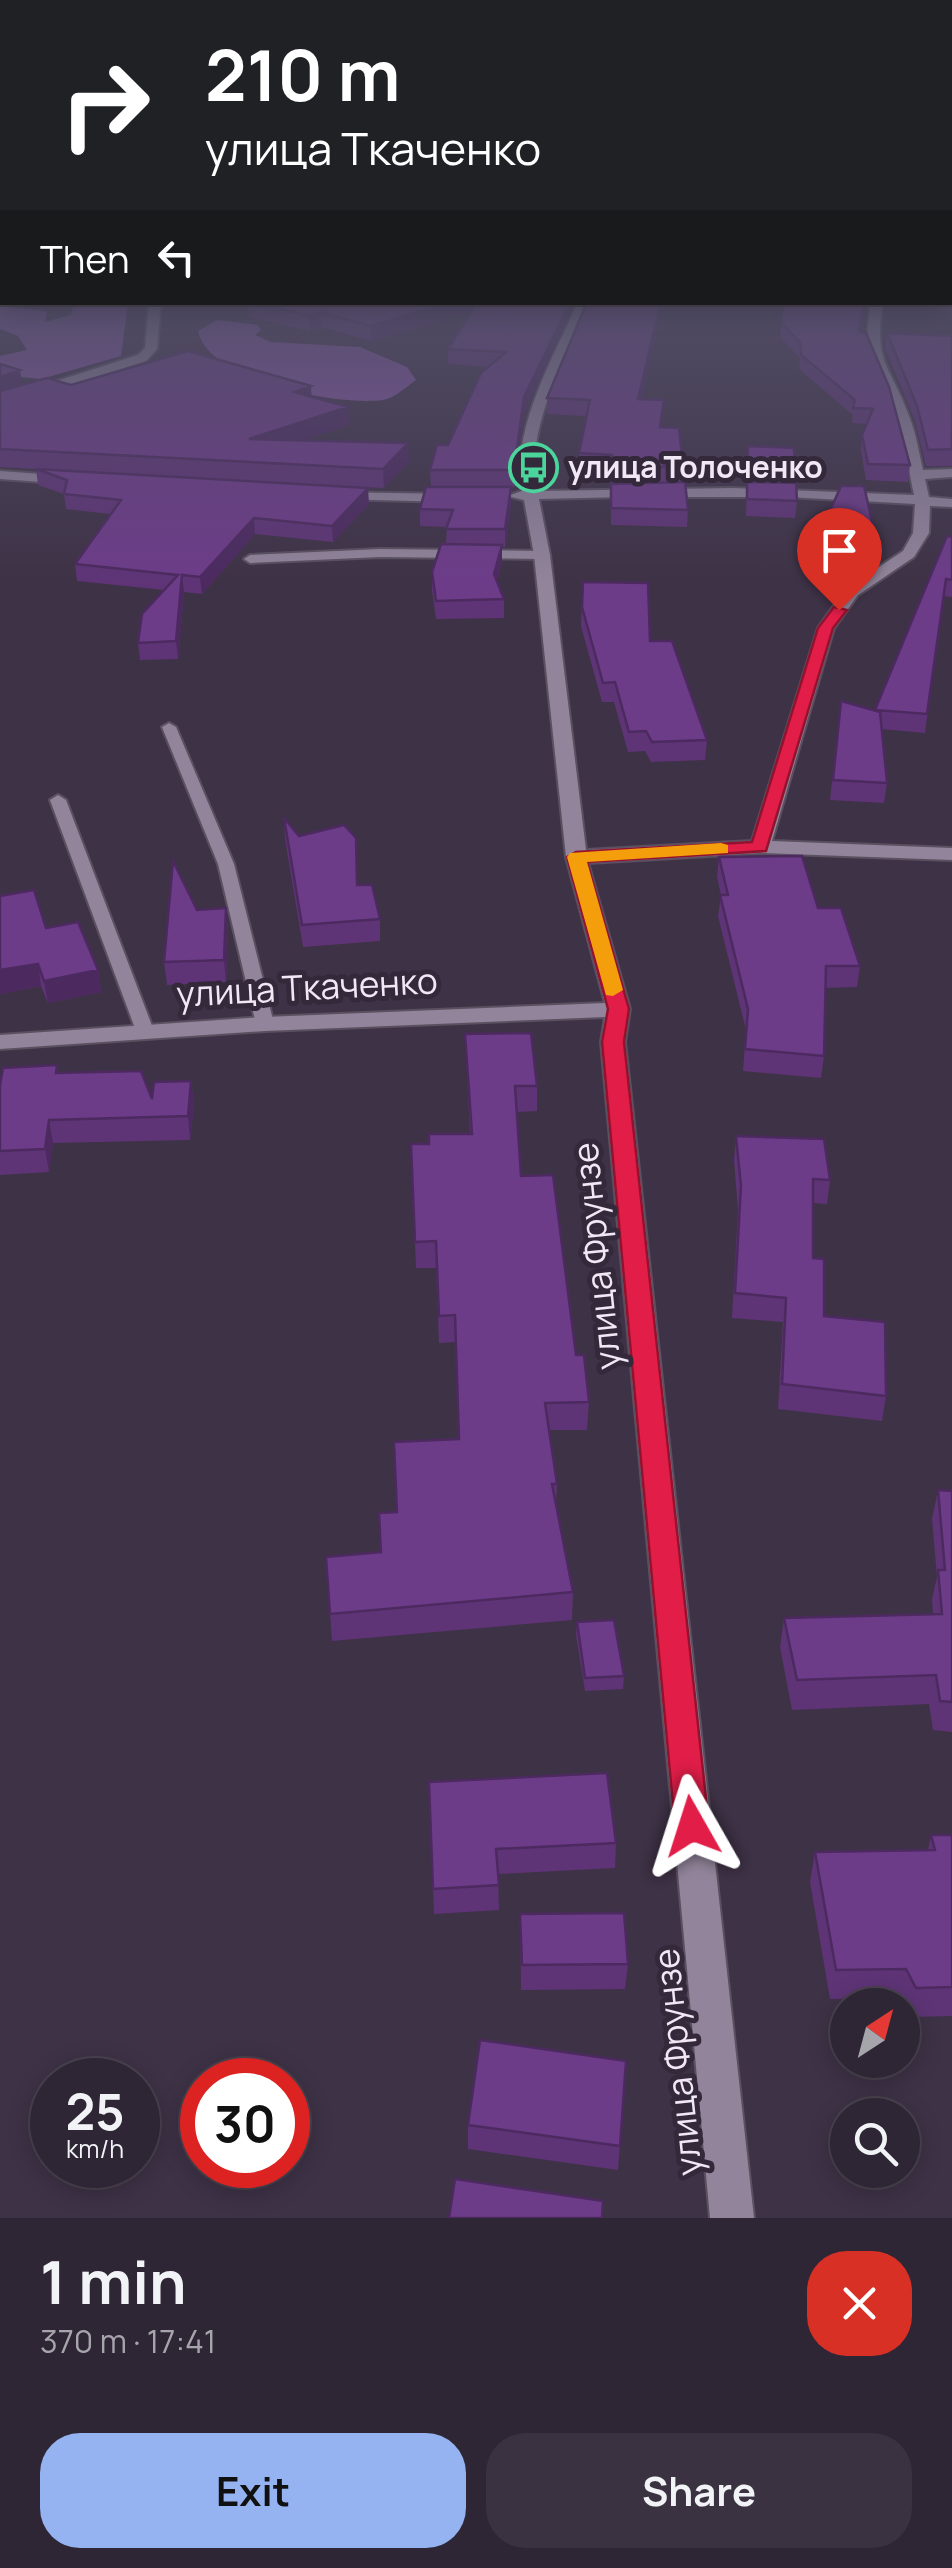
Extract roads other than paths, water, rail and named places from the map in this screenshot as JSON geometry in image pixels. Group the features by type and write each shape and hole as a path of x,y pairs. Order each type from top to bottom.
{"street":[{"path":"0,403 84,377"},
{"name":"улица Фрунзе","path":"551,377 538,406 526,472 542,555 576,857 618,1009 613,1042 732,2218"},
{"path":"760,847 826,628 852,592 909,554 921,533 923,500 903,416 883,377"},
{"path":"0,474 95,482"},
{"path":"916,474 952,474"},
{"path":"492,496 727,490 835,493 952,503"},
{"path":"309,494 472,497"},
{"path":"576,857 760,847 952,854"},
{"name":"улица Ткаченко","path":"0,1042 265,1024 618,1009"}],"lane":[{"path":"250,559 380,554 542,555"},
{"path":"169,727 226,864 265,1024"},
{"path":"58,800 146,1031"}],"place":[{"name":"улица Толоченко","path":"533,468"}]}
